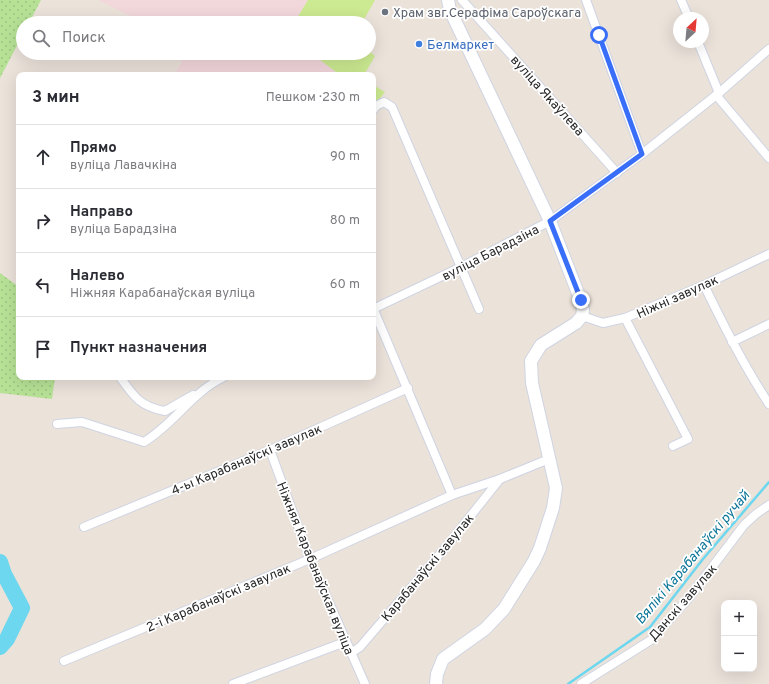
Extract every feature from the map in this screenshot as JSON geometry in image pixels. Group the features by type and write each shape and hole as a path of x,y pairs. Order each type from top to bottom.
{"main road":[{"path":"436,684 437,674 443,659 485,629 493,621 504,609 534,561 551,515 556,488 532,383 531,361 541,346 576,323 582,316 583,310 581,300 550,221 450,10 448,0"}],"street":[{"name":"вуліца Якаўлева","path":"462,0 617,173"},
{"path":"586,0 642,154"},
{"path":"681,0 686,12"},
{"path":"700,48 718,94 769,158"},
{"name":"вуліца Барадзіна","path":"376,307 461,267 550,221 617,173 718,94 769,48"},
{"path":"376,106 384,102 392,107 479,309"},
{"name":"Ніжні завулак","path":"582,316 603,324 625,318 704,285 769,254"},
{"path":"704,285 732,342 769,404"},
{"path":"376,315 452,495"},
{"path":"625,318 688,439 673,446"},
{"path":"732,342 769,324"},
{"path":"122,380 132,394 144,405 165,411 219,380"},
{"name":"4-ы Карабанаўскі завулак","path":"84,527 270,450 408,388"},
{"path":"57,424 82,422 144,442 154,436 201,391"},
{"name":"Ніжняя Карабанаўская вуліца","path":"270,450 310,558 345,642 365,684"},
{"name":"2-і Карабанаўскі завулак","path":"64,661 310,558 452,495 500,479 549,458"},
{"name":"Карабанаўскі завулак","path":"350,652 360,647 446,548 500,479"},
{"name":"Данскі завулак","path":"581,684 651,640 688,599 744,526 756,514 769,505"},
{"path":"233,684 345,642"}],"shaded area":[{"path":"98,0 308,0 298,16 131,16"},
{"path":"183,60 320,60 336,72 176,72"}],"green space":[{"path":"0,0 41,0 33,16 16,16 16,47 0,78"},
{"path":"308,0 375,0 366,16 298,16"},
{"path":"320,60 373,60 366,72 336,72"},
{"path":"376,87 385,92 377,102 376,101"},
{"path":"0,273 16,285 16,380 55,380 52,399 0,393"}],"waterway":[{"name":"Вялікі Карабанаўскі ручай","path":"568,684 650,627 703,559 769,482"},
{"path":"0,562 4,574 22,608 7,639 0,647"}],"place":[{"name":"Храм звг.Серафіма Сароўскага","path":"385,12"},
{"name":"Белмаркет","path":"419,44"}],"route":[{"path":"581,300 550,221 642,154 599,35"}]}
